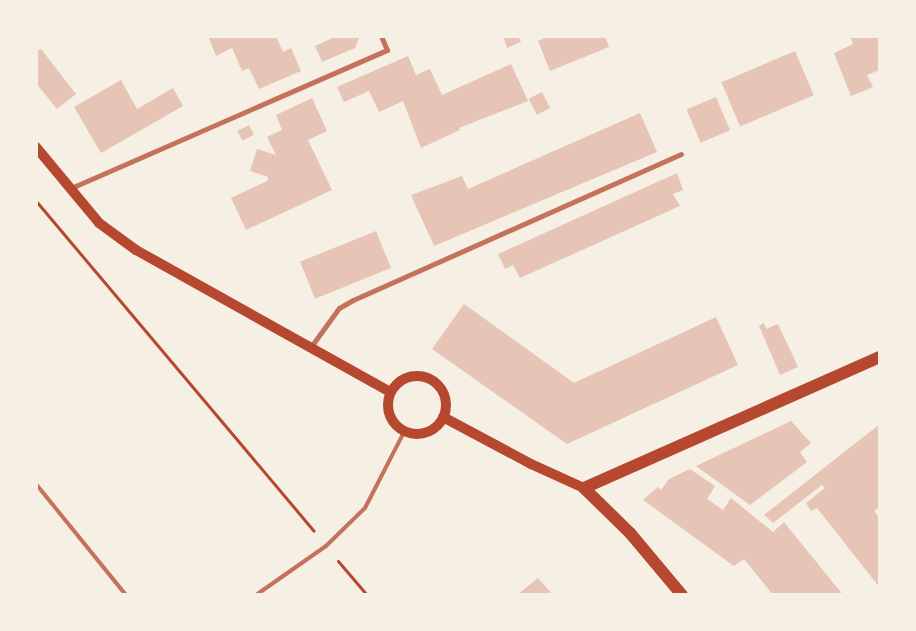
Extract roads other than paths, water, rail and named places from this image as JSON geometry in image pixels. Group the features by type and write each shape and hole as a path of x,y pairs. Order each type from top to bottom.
{"main road":[{"path":"36,146 99,223 136,250 390,392"},
{"path":"584,488 876,360"},
{"path":"421,376 430,378 442,391 446,409 444,417 438,425 422,434 404,432 391,420 387,402 390,392 403,379 421,376"},
{"path":"444,417 531,464 584,488 630,533 682,595"}],"street":[{"path":"71,188 387,50 381,36"},
{"path":"310,348 339,308 353,300 681,154"}],"lane":[{"path":"256,595 326,546 365,508 404,432"},
{"path":"36,484 126,595"}]}
